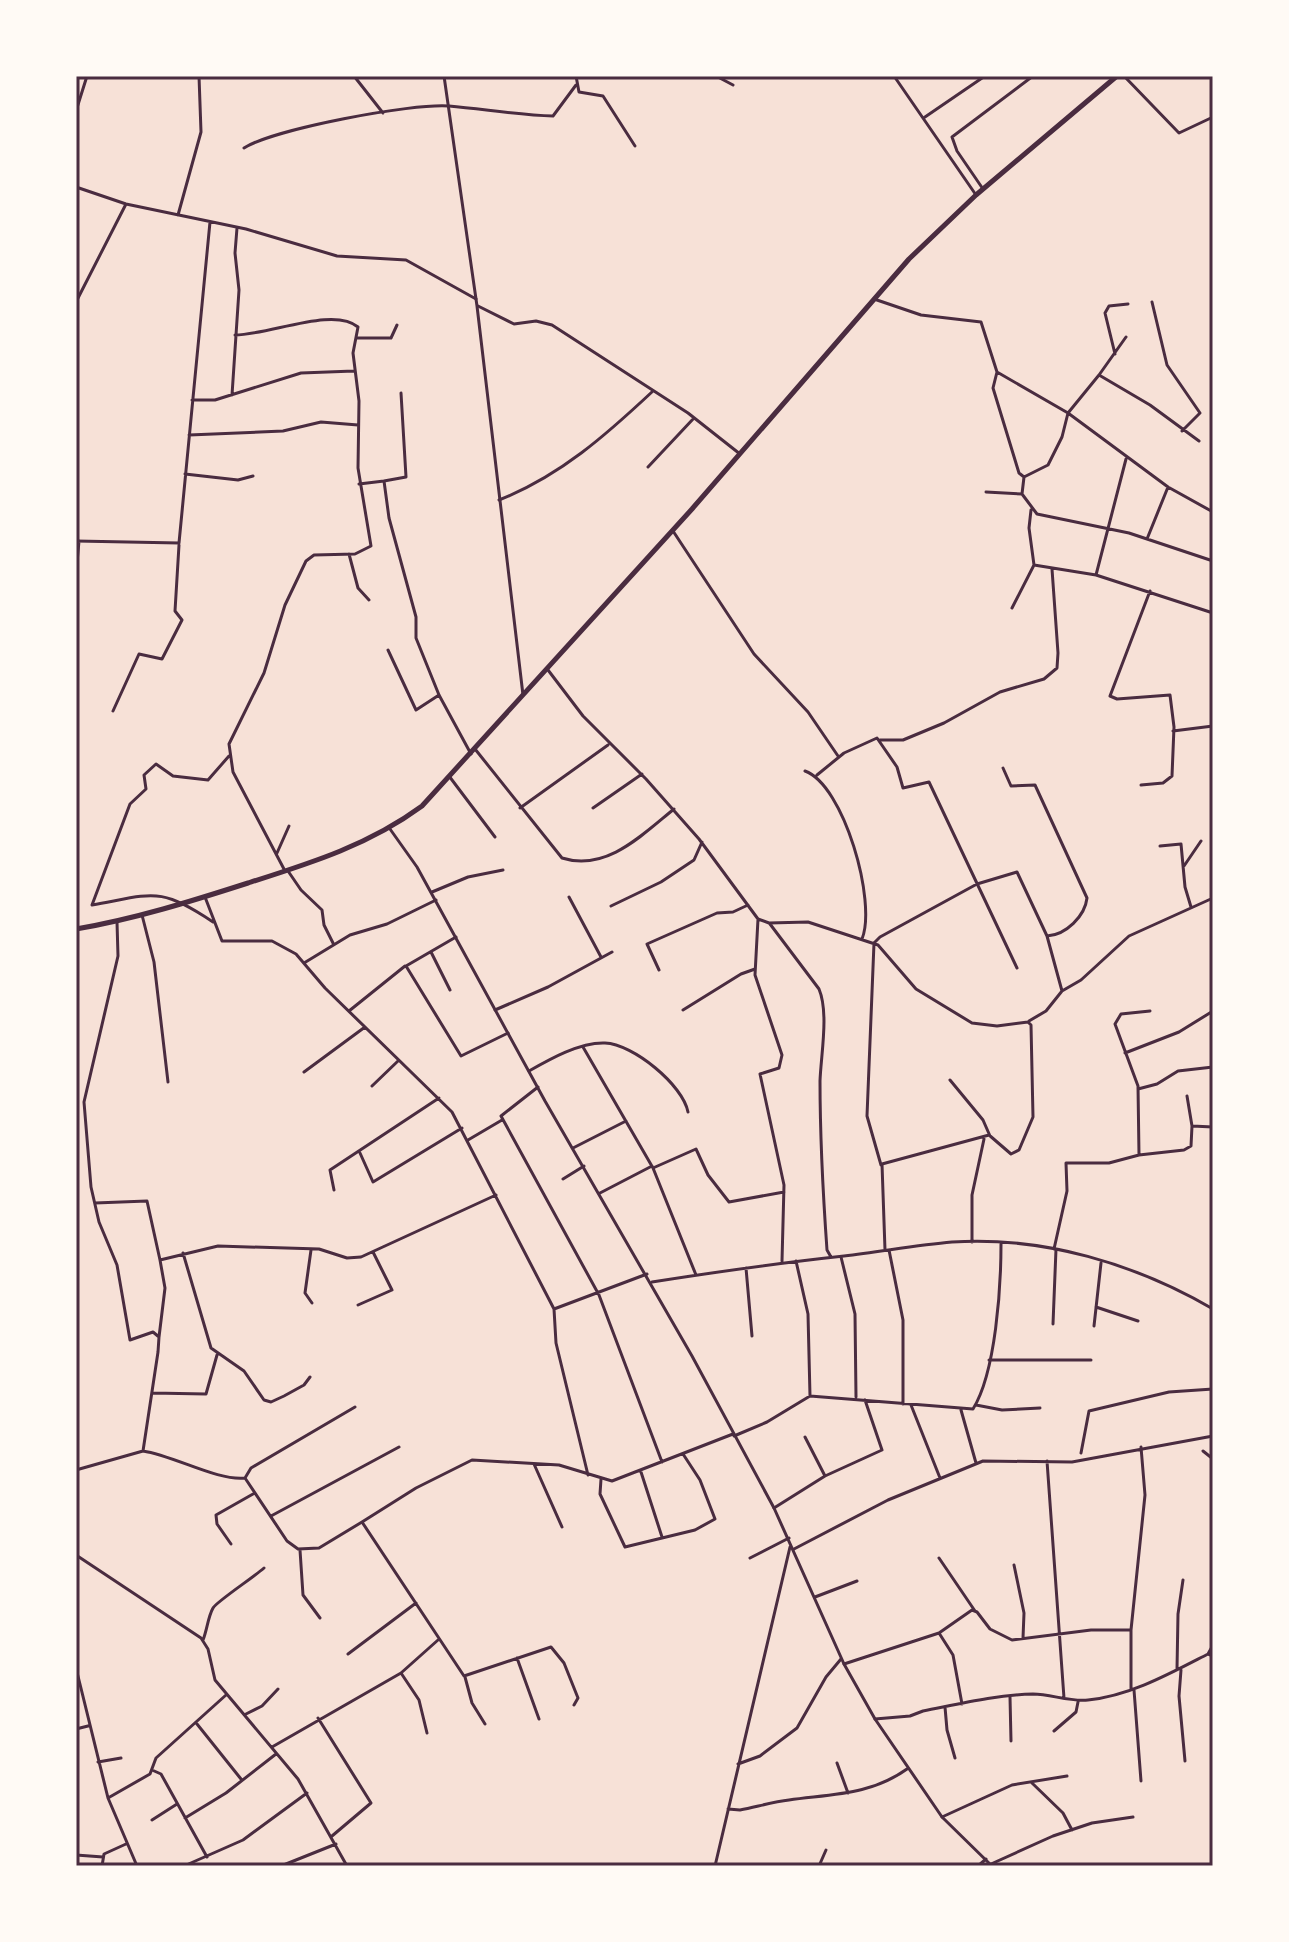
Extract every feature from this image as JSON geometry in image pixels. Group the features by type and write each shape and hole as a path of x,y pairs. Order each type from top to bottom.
{"highway":[{"path":"76,929 117,922 185,903 362,844 422,806 548,670 909,259 976,195 1117,76"}],"street":[{"path":"76,111 87,76"},
{"path":"178,215 201,132 199,76"},
{"path":"354,76 383,113"},
{"path":"444,76 477,306 523,697"},
{"path":"576,76 579,92 603,96 635,146"},
{"path":"716,76 733,85"},
{"path":"894,76 976,195"},
{"path":"925,117 985,76"},
{"path":"983,189 957,151 952,137 1033,76"},
{"path":"1124,76 1179,133 1213,117"},
{"path":"244,148 327,121 449,106 553,116 576,85"},
{"path":"76,187 126,204 238,227 337,256 406,260 476,299"},
{"path":"76,302 126,204"},
{"path":"113,711 139,654 164,658 181,628 182,620 175,611 179,543 210,222"},
{"path":"232,395 238,227"},
{"path":"874,299 921,315 981,322 997,372 993,388 995,398 1019,473 1024,477"},
{"path":"1152,302 1167,365 1200,413 1182,431"},
{"path":"1115,354 1105,313 1109,306 1128,304"},
{"path":"477,306 514,324 536,321 552,325 694,418 740,454"},
{"path":"235,335 259,335 328,319 355,324 362,336"},
{"path":"356,338 391,338 397,325"},
{"path":"333,943 324,925 322,910 286,870 233,772 229,744 268,665 298,573 314,555 349,554 371,546 359,484 354,371 358,332"},
{"path":"1012,608 1034,565 1029,528 1031,510 1022,494 1021,482 1024,477 1048,465 1062,437 1068,413 1126,337"},
{"path":"192,400 232,395 301,373 354,371"},
{"path":"997,372 1068,413 1126,453 1096,575"},
{"path":"1099,375 1150,405 1199,441"},
{"path":"499,500 534,486 575,460 653,391"},
{"path":"359,484 406,477 401,393"},
{"path":"648,467 694,418"},
{"path":"189,435 283,431 321,422 358,425"},
{"path":"1127,458 1168,487 1213,512"},
{"path":"185,474 238,480 253,476"},
{"path":"384,481 389,518 401,552 416,617 416,638 439,695 473,752 562,858 581,862 611,855 674,809"},
{"path":"1147,539 1168,487"},
{"path":"986,492 1022,494"},
{"path":"1031,510 1048,517 1108,528 1213,561"},
{"path":"672,530 754,654 808,712 838,756"},
{"path":"76,573 78,541 179,543"},
{"path":"349,554 358,588 369,600"},
{"path":"1034,565 1096,575 1213,613"},
{"path":"817,775 838,756 866,742 896,741 912,736 1000,692 1052,673 1058,664 1058,653 1052,569"},
{"path":"1141,785 1163,783 1172,776 1170,695 1117,699 1110,696 1150,591"},
{"path":"388,650 416,710 439,695"},
{"path":"548,670 609,744 642,774 702,842 758,919 769,923 808,922 874,943 913,986 949,1012 972,1023 1028,1022 1046,1011 1062,991 1081,980 1129,936 1213,898"},
{"path":"1173,731 1213,726"},
{"path":"880,740 897,767 903,788 924,781 932,786 1017,968"},
{"path":"520,808 609,744"},
{"path":"213,922 185,903 160,893 92,905 130,804 146,789 144,775 156,764 173,776 208,780 229,756"},
{"path":"1003,768 1011,786 1035,785 1087,898 1081,914 1072,923 1057,935 1047,936"},
{"path":"805,771 817,775 841,814 853,844 861,878 865,928 862,939"},
{"path":"593,808 642,774"},
{"path":"449,776 495,837"},
{"path":"277,853 289,826"},
{"path":"390,829 432,892 538,1087 652,1282 774,1508 841,1659 875,1719 942,1817 992,1865 1072,1830 1133,1817"},
{"path":"1184,866 1201,841"},
{"path":"611,906 661,882 694,860 702,842"},
{"path":"1160,846 1181,844 1185,887 1191,907"},
{"path":"432,892 468,877 503,870"},
{"path":"874,943 894,928 977,884 1017,872 1047,936 1062,991"},
{"path":"205,897 224,942 272,941 304,963 398,1061 439,1098 462,1128 554,1309 556,1343 588,1475"},
{"path":"569,897 601,957"},
{"path":"304,963 333,943 387,924 436,900"},
{"path":"659,970 647,944 717,913 733,912 748,905"},
{"path":"142,915 154,962 168,1082"},
{"path":"758,919 755,969 782,1055 779,1068 760,1074 770,1111 784,1192 782,1261"},
{"path":"117,922 118,956 84,1102 94,1203 117,1265 130,1340 151,1332 159,1337"},
{"path":"769,923 819,989 824,1001 820,1087 827,1250 831,1257"},
{"path":"349,1011 406,966 456,937"},
{"path":"874,943 867,1116 881,1165 887,1250 903,1320 903,1404"},
{"path":"431,952 450,990"},
{"path":"495,1010 548,987 612,952"},
{"path":"406,966 461,1056 508,1033"},
{"path":"683,1010 741,974 755,969"},
{"path":"1139,1155 1138,1089 1115,1028 1118,1017 1150,1011"},
{"path":"1125,1053 1166,1038 1213,1011"},
{"path":"950,1080 983,1120 990,1136 1008,1152 1015,1154 1032,1120 1035,1066 1028,1022"},
{"path":"304,1072 365,1027"},
{"path":"529,1071 583,1047 613,1044 671,1081 688,1112"},
{"path":"583,1047 653,1167 696,1275"},
{"path":"372,1086 398,1061"},
{"path":"1138,1089 1157,1084 1178,1071 1213,1067"},
{"path":"538,1087 501,1116 502,1120 599,1295 662,1462"},
{"path":"1053,1324 1055,1249 1067,1191 1066,1163 1109,1163 1139,1155 1184,1150 1191,1146 1192,1126 1187,1096"},
{"path":"334,1190 330,1170 439,1098"},
{"path":"468,1140 502,1120"},
{"path":"573,1148 626,1121"},
{"path":"1192,1126 1213,1127"},
{"path":"359,1152 373,1182 462,1128"},
{"path":"881,1165 990,1136"},
{"path":"972,1242 972,1195 985,1138"},
{"path":"600,1193 696,1149 708,1175 729,1202 784,1192"},
{"path":"563,1179 584,1166"},
{"path":"160,1260 211,1246 311,1249 353,1258 373,1252 496,1195"},
{"path":"94,1203 147,1201 160,1260 165,1288 143,1451"},
{"path":"652,1282 782,1261 972,1242 1001,1242 1055,1249 1160,1280 1213,1309"},
{"path":"976,1405 989,1360 1000,1301 1001,1242"},
{"path":"311,1249 305,1294 312,1303"},
{"path":"823,1257 827,1250"},
{"path":"358,1305 392,1290 373,1252"},
{"path":"183,1253 207,1337 217,1355 244,1371 268,1402 304,1385 310,1377"},
{"path":"841,1257 855,1314 856,1397"},
{"path":"796,1260 808,1314 810,1396"},
{"path":"1094,1326 1101,1262"},
{"path":"746,1266 752,1336"},
{"path":"554,1309 599,1295 647,1274"},
{"path":"1096,1307 1138,1321"},
{"path":"152,1393 206,1394 217,1355"},
{"path":"989,1360 1091,1360"},
{"path":"1081,1453 1089,1411 1169,1392 1213,1389"},
{"path":"245,1478 287,1541 300,1550 319,1548 416,1488 472,1460 559,1465 612,1481 767,1422 810,1396 856,1397 961,1410 976,1405 1002,1410 1040,1408"},
{"path":"774,1508 825,1476 882,1450 865,1400"},
{"path":"911,1405 940,1478"},
{"path":"245,1478 251,1468 355,1407"},
{"path":"961,1410 976,1463"},
{"path":"794,1549 888,1500 976,1463 1072,1462 1213,1436"},
{"path":"805,1437 825,1476"},
{"path":"271,1516 399,1447"},
{"path":"1141,1447 1145,1495 1131,1630 1132,1689 1141,1781"},
{"path":"76,1470 143,1451 191,1463 230,1480 245,1478"},
{"path":"1203,1451 1213,1459"},
{"path":"601,1479 600,1494 625,1547 695,1530 715,1519 700,1480 683,1454"},
{"path":"1047,1461 1064,1698"},
{"path":"534,1463 562,1527"},
{"path":"641,1471 662,1537"},
{"path":"231,1544 217,1524 216,1515 254,1493"},
{"path":"362,1522 464,1676 472,1703 485,1724"},
{"path":"750,1558 790,1541"},
{"path":"715,1866 790,1541"},
{"path":"300,1550 303,1595 320,1618"},
{"path":"76,1555 203,1640"},
{"path":"939,1558 975,1611 995,1633 1012,1640 1091,1630 1131,1630"},
{"path":"1014,1565 1024,1613 1023,1638"},
{"path":"264,1568 240,1590 219,1600 212,1610 203,1640 213,1676 307,1793 347,1866"},
{"path":"1183,1580 1178,1614 1179,1696 1185,1761"},
{"path":"815,1597 857,1581"},
{"path":"348,1654 417,1603"},
{"path":"844,1664 939,1633 975,1611"},
{"path":"939,1633 953,1655 962,1704"},
{"path":"271,1747 401,1673 438,1640"},
{"path":"875,1719 910,1716 1010,1696 1077,1701 1132,1689 1211,1655 1213,1645"},
{"path":"464,1676 553,1648 570,1675 578,1698 574,1705"},
{"path":"517,1657 539,1719"},
{"path":"738,1764 760,1756 797,1728 826,1677 841,1659"},
{"path":"76,1668 108,1798 137,1866"},
{"path":"401,1673 419,1700 427,1733"},
{"path":"246,1714 262,1706 278,1689"},
{"path":"108,1798 152,1770 156,1758 226,1695"},
{"path":"1010,1696 1011,1741"},
{"path":"1054,1731 1076,1712 1077,1701"},
{"path":"945,1707 947,1730 955,1758"},
{"path":"318,1718 371,1803 332,1836"},
{"path":"197,1724 241,1779"},
{"path":"76,1729 88,1726"},
{"path":"185,1818 226,1793 276,1754"},
{"path":"98,1762 121,1758"},
{"path":"837,1763 848,1793"},
{"path":"728,1809 848,1793 886,1784 907,1769"},
{"path":"152,1770 161,1774 209,1866"},
{"path":"942,1817 1012,1785 1067,1776"},
{"path":"1032,1783 1063,1813 1072,1830"},
{"path":"184,1866 206,1859 243,1840 307,1793"},
{"path":"152,1820 177,1804"},
{"path":"76,1855 103,1857 126,1844"},
{"path":"281,1866 336,1844"},
{"path":"819,1866 826,1850"},
{"path":"102,1866 103,1857"},
{"path":"978,1866 986,1859"}]}
